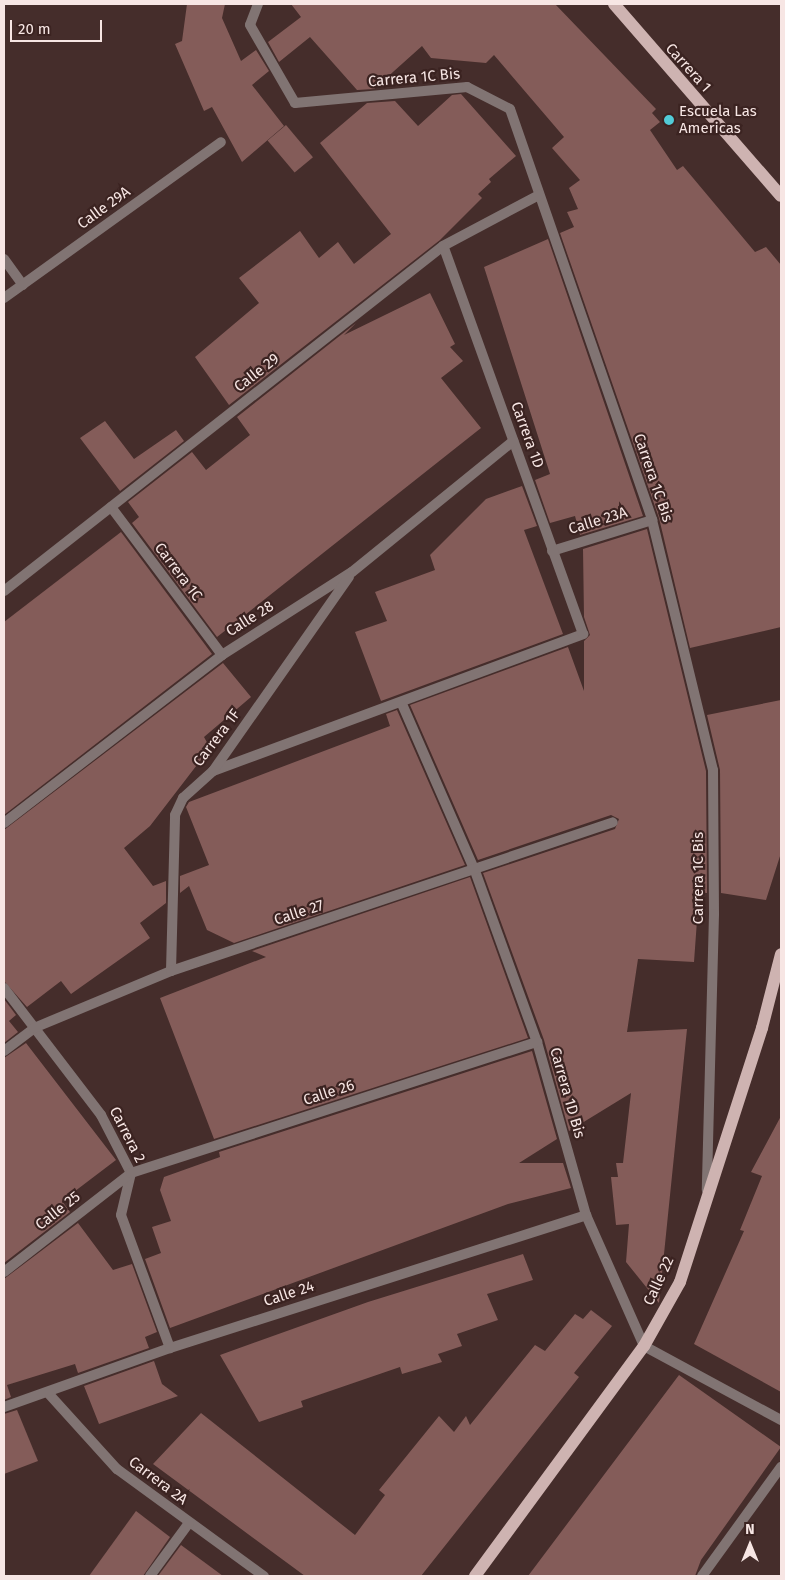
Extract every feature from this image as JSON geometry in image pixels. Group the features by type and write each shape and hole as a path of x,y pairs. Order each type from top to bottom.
{"main road":[{"name":"Carrera 1","path":"614,4 781,196"},
{"name":"Calle 22","path":"475,1576 644,1346 680,1282 707,1202 781,954"}],"street":[{"name":"Carrera 1C Bis","path":"258,4 250,25 295,104 467,87 510,109 652,520 713,770 714,914 707,1202"},
{"name":"Calle 29A","path":"4,298 220,142"},
{"name":"Calle 29","path":"4,591 443,246 539,195"},
{"name":"Carrera 1D","path":"402,704 583,634 443,246"},
{"path":"4,259 23,285"},
{"name":"Calle 28","path":"4,822 222,655 352,572 513,442"},
{"name":"Carrera 1C","path":"111,507 222,655"},
{"name":"Calle 23A","path":"552,551 652,520"},
{"name":"Carrera 1F","path":"171,971 175,815 183,798 213,771 352,572"},
{"path":"213,771 402,704"},
{"name":"Carrera 1D Bis","path":"402,704 475,871 536,1042 586,1216 644,1346"},
{"name":"Calle 27","path":"4,1051 34,1028 171,971 475,871 613,822"},
{"name":"Carrera 2","path":"4,988 101,1115 131,1173 121,1216 170,1348"},
{"name":"Calle 26","path":"131,1173 536,1042"},
{"name":"Calle 25","path":"4,1272 131,1173"},
{"name":"Calle 24","path":"4,1407 48,1393 170,1348 586,1216"},
{"path":"644,1346 781,1420"},
{"name":"Carrera 2A","path":"48,1393 117,1469 264,1576"},
{"path":"702,1576 781,1467"},
{"path":"150,1576 189,1523"}],"building":[{"path":"187,4 225,4 222,18 241,61 256,50 269,71 252,85 284,126 242,162 212,107 204,111 175,44 182,41"},
{"path":"291,4 555,4 656,109 652,113 660,122 650,130 677,170 683,166 755,252 766,247 781,265 781,627 690,648 659,518 560,233 574,227 567,212 578,209 569,188 580,180 552,148 564,137 494,55 486,63 431,58 422,46 374,89 357,90 310,37 279,62 268,42 301,17"},
{"path":"461,94 516,156 489,179 491,182 478,194 482,198 440,240 229,405 195,357 259,303 239,278 300,231 319,258 338,242 354,264 391,234 320,143 367,103 395,101 418,126 452,95"},
{"path":"286,125 313,157 295,173 268,140"},
{"path":"548,239 643,516 580,535 575,516 550,523 535,480 550,474 484,267"},
{"path":"430,293 455,344 450,347 463,361 441,378 481,428 217,637 132,523 139,517 128,502 192,452 206,470 250,435 237,417 356,323 344,335"},
{"path":"105,421 134,459 176,430 184,441 120,491 80,438"},
{"path":"522,486 537,526 524,530 563,634 381,701 355,632 387,621 375,592 435,570 430,555 486,499"},
{"path":"647,529 706,771 707,893 699,893 694,962 638,959 627,1032 687,1029 659,1303 626,1262 629,1224 616,1225 611,1177 618,1177 616,1163 623,1163 631,1093 569,1131 544,1040 483,873 615,829 619,819 611,815 478,860 410,705 568,647 584,691 584,641 590,635 584,617 583,549"},
{"path":"121,532 212,654 4,815 4,622"},
{"path":"223,663 251,697 204,737 210,748 150,826 124,848 153,886 166,881 166,903 140,923 150,938 71,994 61,981 27,1007 4,981 4,830"},
{"path":"781,700 781,853 766,900 721,893 720,770 707,715"},
{"path":"397,710 465,865 234,943 207,930 189,886 180,893 180,876 209,865 186,807 189,802 390,726 386,714"},
{"path":"470,877 528,1038 214,1139 160,998 266,957 252,951"},
{"path":"4,999 16,1015 9,1021 18,1032 4,1043"},
{"path":"26,1043 116,1160 62,1201 70,1212 4,1263 4,1058"},
{"path":"532,1051 557,1139 519,1163 563,1163 571,1188 508,1204 170,1328 145,1259 161,1253 152,1227 171,1221 160,1190 164,1177 220,1157 219,1152"},
{"path":"781,1116 781,1392 694,1344 744,1231 740,1230 762,1176 751,1172"},
{"path":"78,1223 113,1270 132,1264 157,1332 145,1337 149,1348 78,1373 75,1364 7,1385 11,1397 4,1400 4,1279"},
{"path":"523,1254 533,1280 487,1294 498,1320 457,1334 462,1346 438,1354 442,1362 402,1374 400,1367 301,1401 303,1407 259,1422 220,1355 368,1302"},
{"path":"591,1310 612,1326 574,1373 579,1377 421,1576 305,1576 153,1464 201,1413 355,1535 385,1495 379,1490 439,1416 454,1432 466,1416 470,1425 535,1345 545,1351 575,1314 583,1319"},
{"path":"154,1361 162,1384 178,1396 99,1424 84,1386"},
{"path":"679,1375 781,1447 701,1560 695,1576 528,1576"},
{"path":"17,1410 38,1461 4,1474 4,1414"},
{"path":"136,1511 170,1537 143,1576 89,1576"},
{"path":"181,1545 223,1576 158,1576"}],"place":[{"name":"Escuela Las Americas","path":"669,120"}]}
